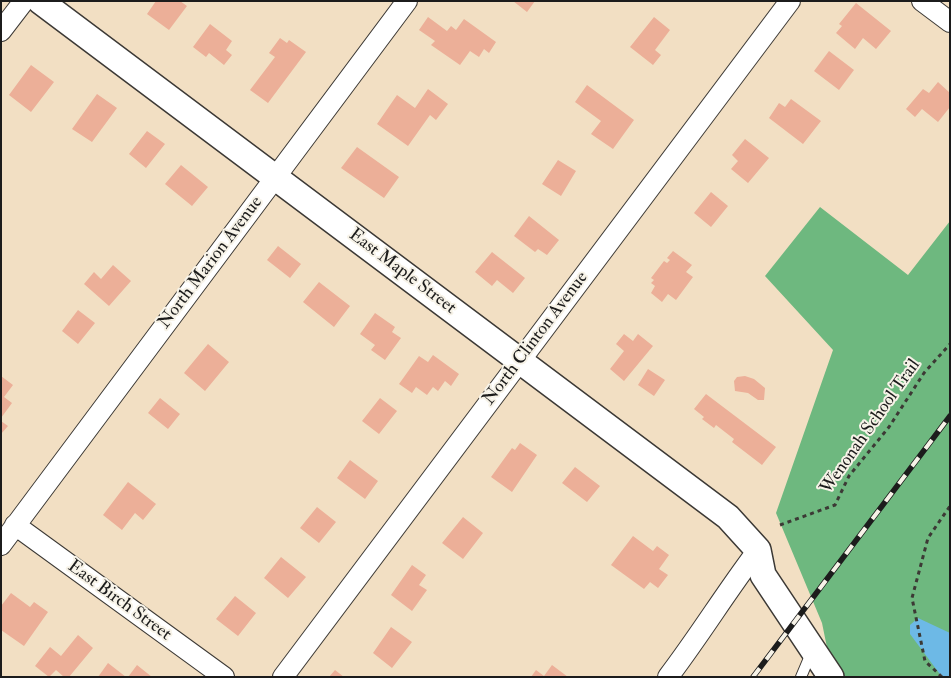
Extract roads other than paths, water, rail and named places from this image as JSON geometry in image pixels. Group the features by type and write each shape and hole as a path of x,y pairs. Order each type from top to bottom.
{"street":[{"path":"1,31 24,1"},
{"name":"East Maple Street","path":"40,1 728,517 758,550"},
{"name":"North Marion Avenue","path":"1,545 407,1"},
{"name":"North Clinton Avenue","path":"283,677 790,1"},
{"path":"922,1 950,22"},
{"name":"East Birch Street","path":"15,525 224,677"},
{"path":"758,550 762,575 831,677"},
{"path":"668,677 708,624 720,601 758,550"}],"lane":[{"path":"801,677 813,650"}],"water":[{"path":"918,618 950,633 950,677 942,677 910,634 910,625"}],"railway":[{"path":"753,677 950,416"}]}
